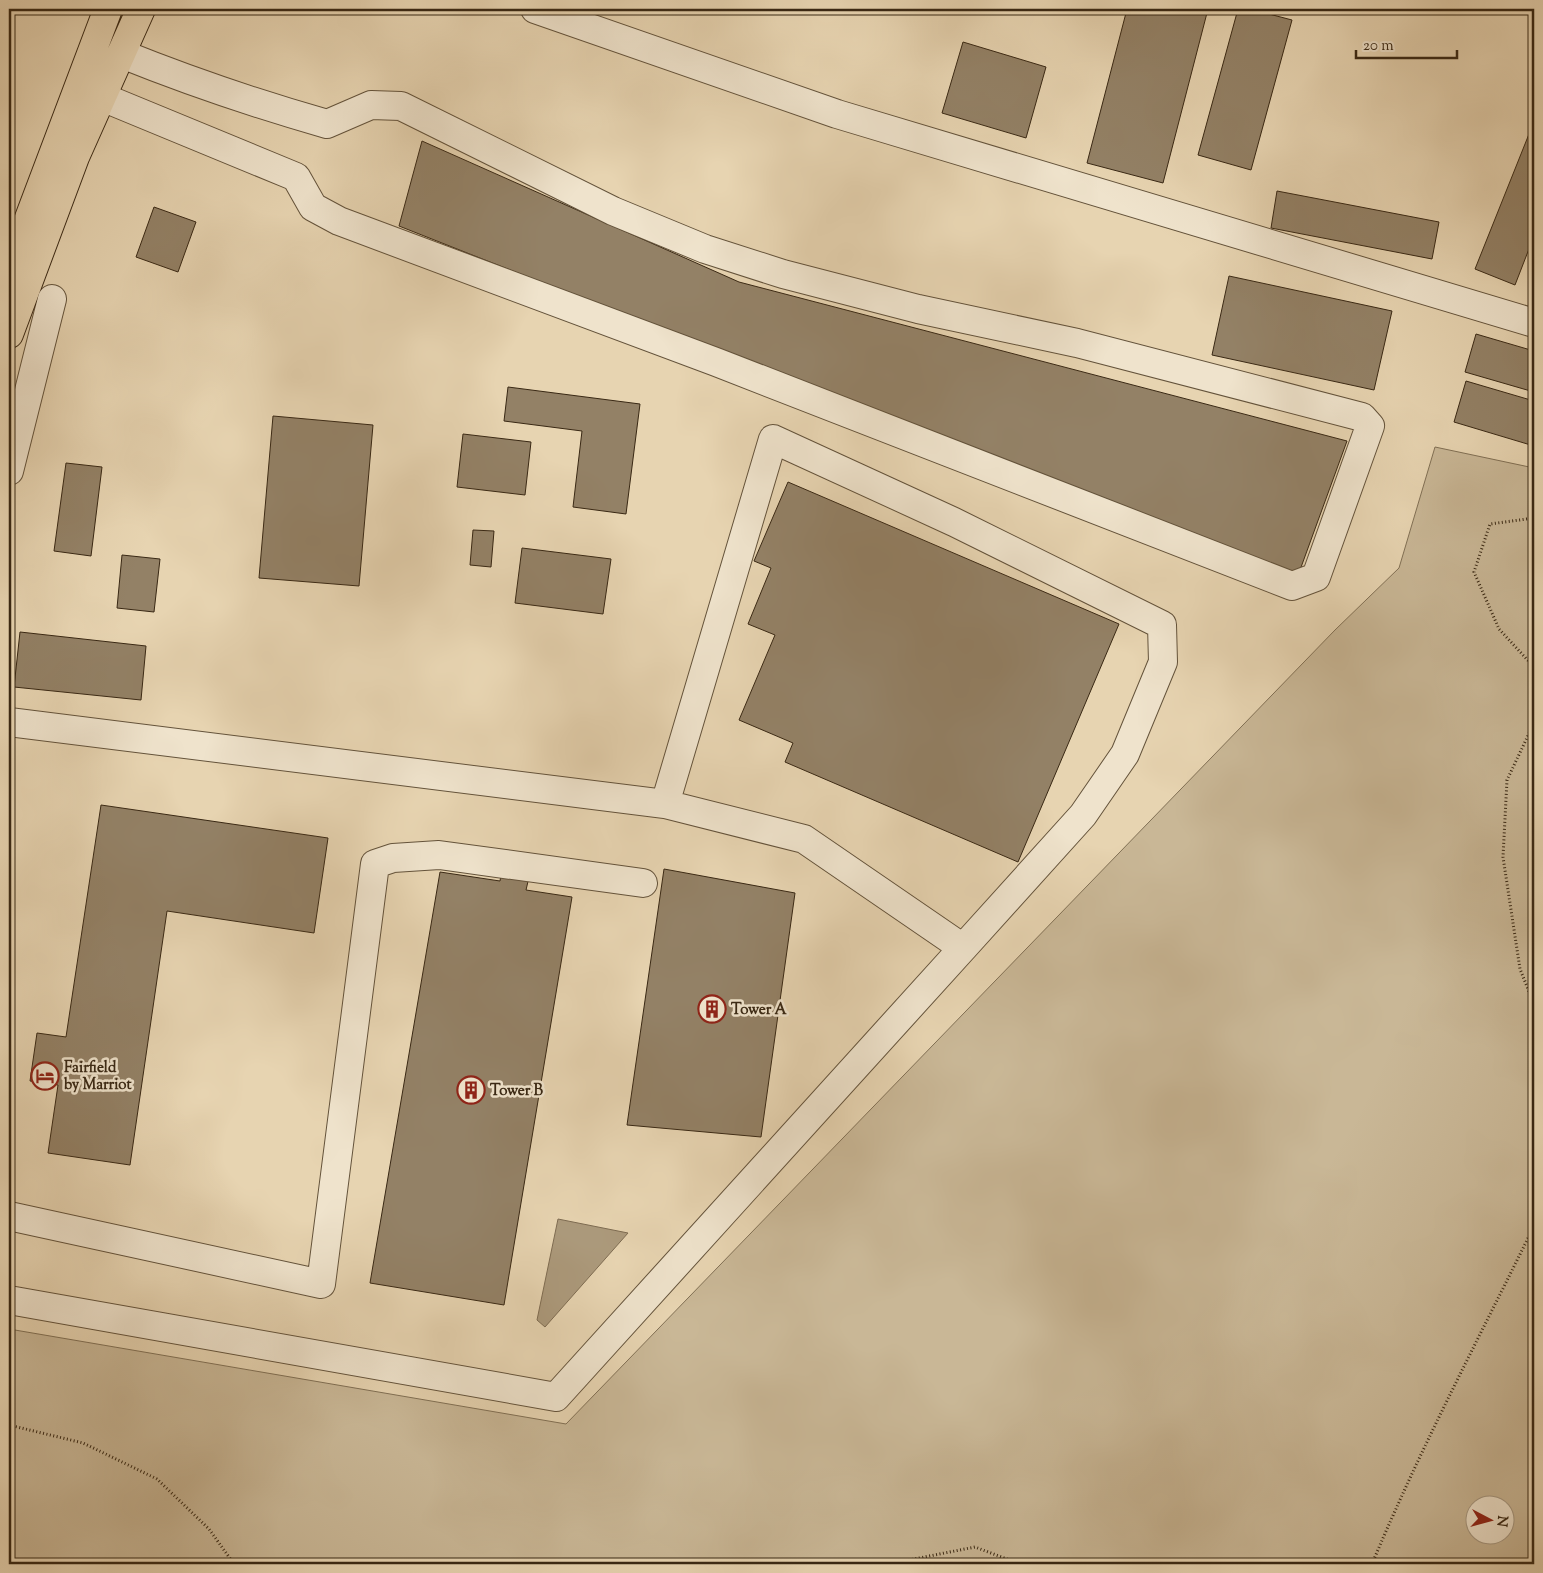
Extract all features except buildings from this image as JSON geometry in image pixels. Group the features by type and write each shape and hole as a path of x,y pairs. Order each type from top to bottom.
{"main road":[{"path":"9,271 108,9"},
{"path":"10,326 75,157 141,9"}],"street":[{"path":"535,9 837,114 1534,323"},
{"path":"102,97 296,177 313,207 339,221 716,362 1292,586 1316,577 1370,426 1362,417 1077,343 918,310 783,274 705,249 613,211 401,106 371,105 327,124 266,107 180,77 122,54"},
{"path":"9,471 13,439 52,299"},
{"path":"9,1300 556,1397 1083,815 1125,754 1163,662 1162,624 954,522 773,439 665,804"},
{"path":"9,722 665,804 804,839 963,948"},
{"path":"9,1216 321,1284 375,864 392,858 440,855 643,883"}],"path":[{"path":"1534,518 1490,524 1474,572 1499,629 1534,667"},
{"path":"1534,723 1507,780 1503,857 1520,969 1534,1004"},
{"path":"1372,1564 1406,1484 1441,1417 1534,1226"},
{"path":"9,1425 84,1443 157,1479 209,1529 234,1564"},
{"path":"899,1564 904,1561 976,1547 1020,1564"}],"shaded area":[{"path":"1435,447 1534,468 1534,1564 9,1564 9,1329 566,1424 1335,630 1399,568"},
{"path":"558,1219 628,1233 545,1327 537,1320"}],"place":[{"name":"Tower A","path":"712,1009"},
{"name":"Fairfield by Marriot","path":"45,1076"},
{"name":"Tower B","path":"471,1090"}]}
